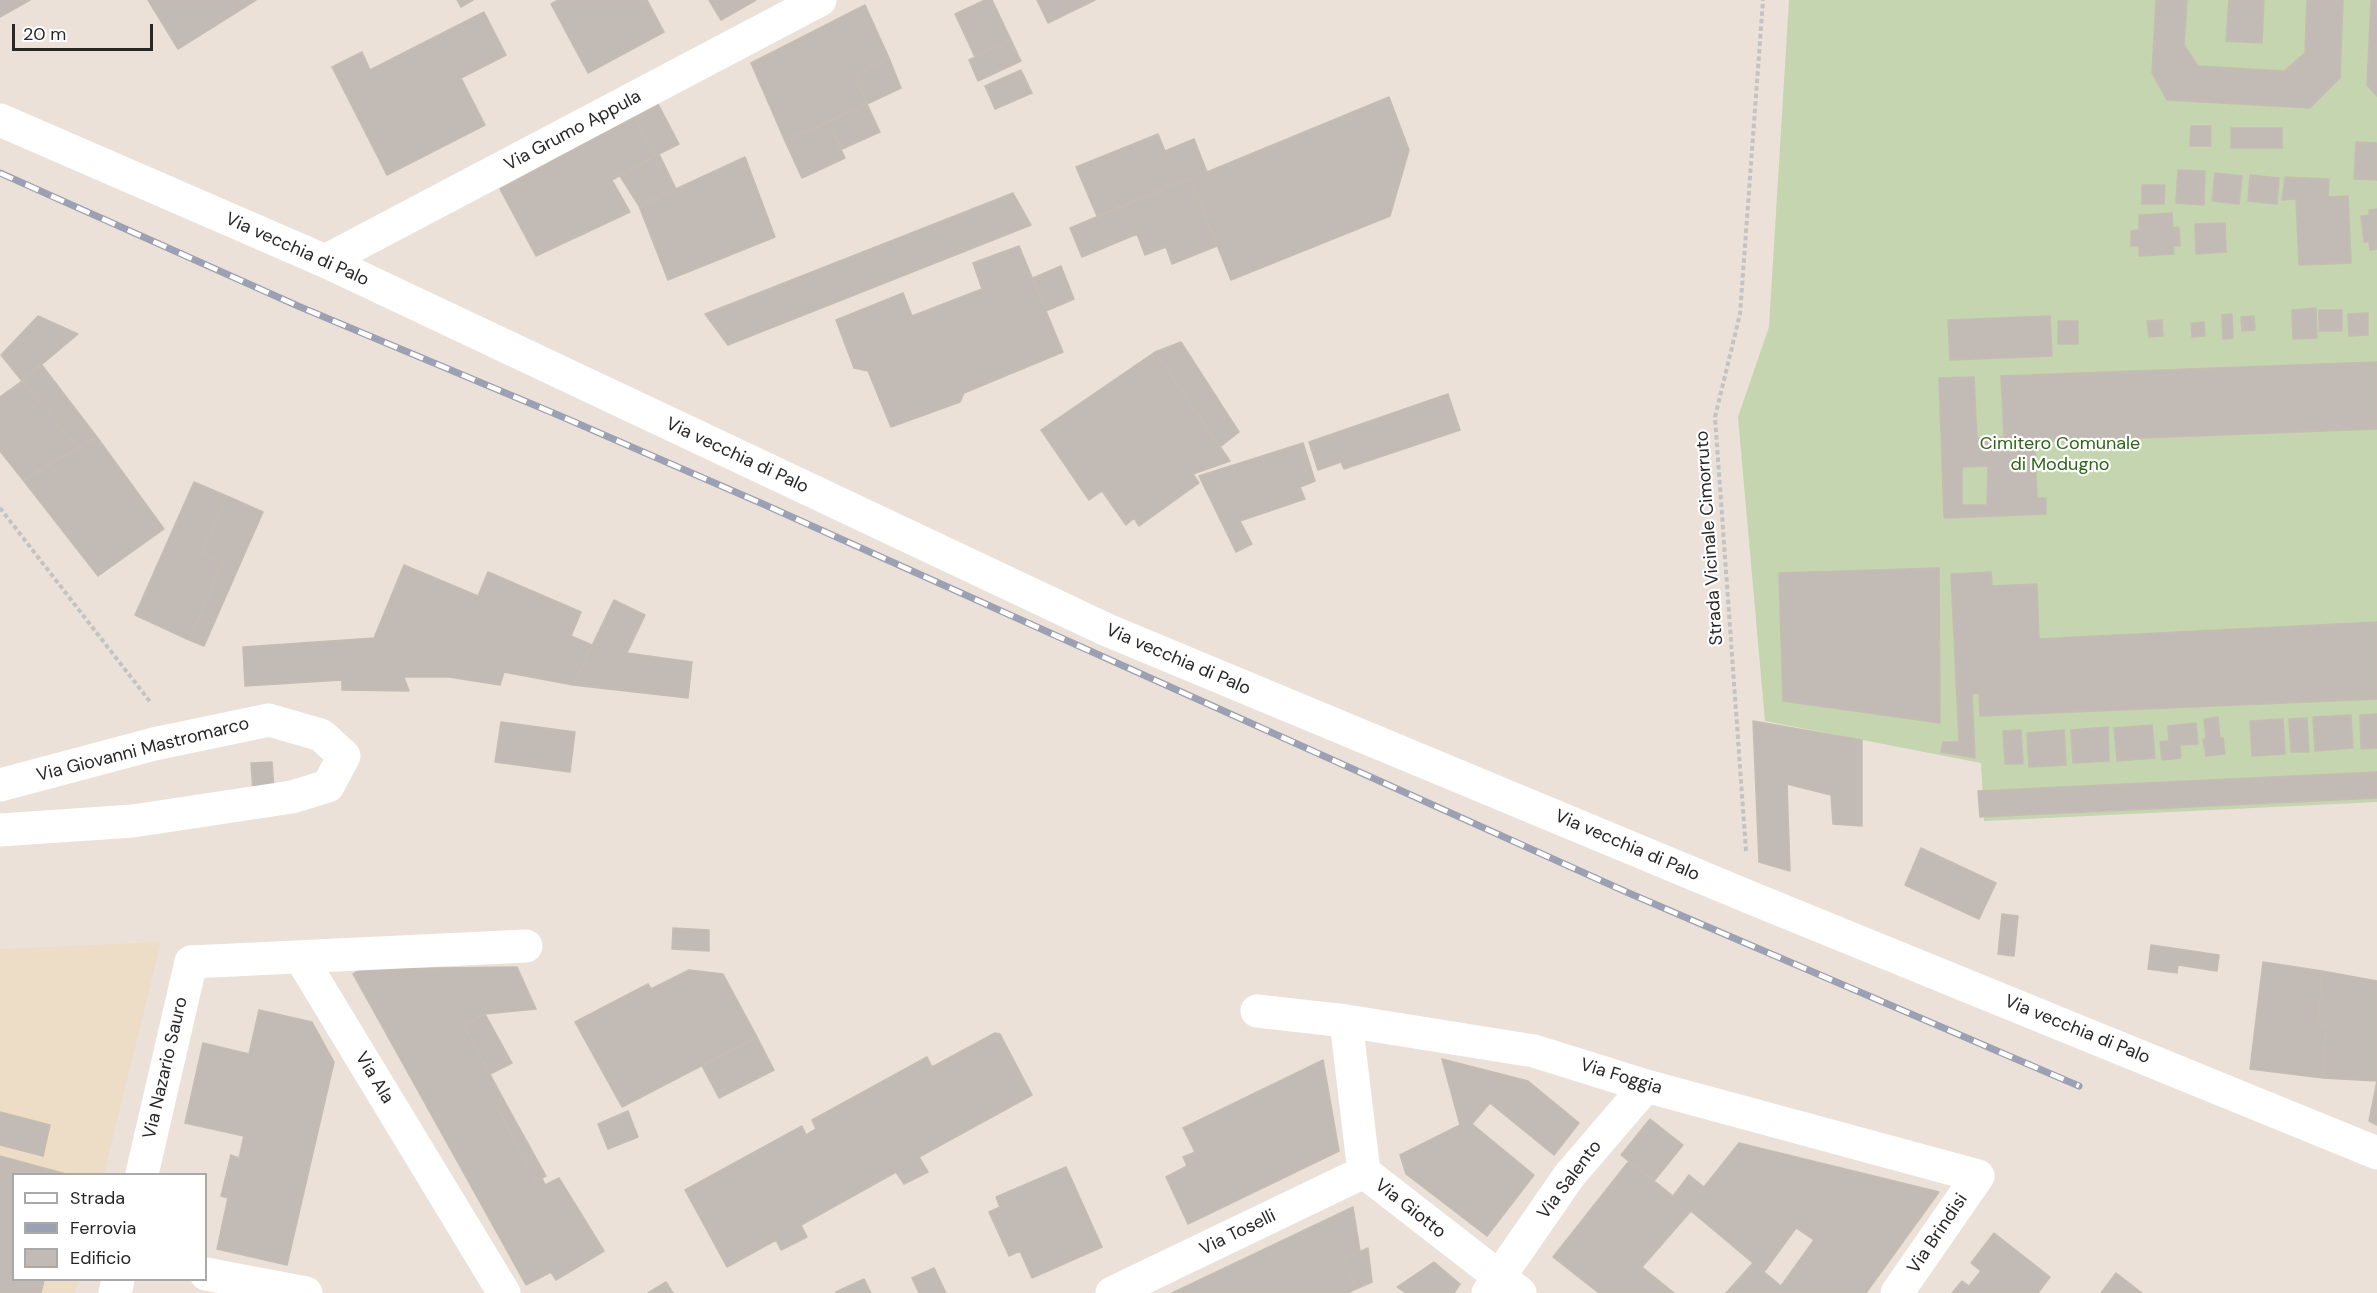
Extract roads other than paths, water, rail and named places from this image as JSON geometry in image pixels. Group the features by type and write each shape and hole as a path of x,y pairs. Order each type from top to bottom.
{"street":[{"name":"Via Grumo Appula","path":"325,261 820,0"},
{"name":"Via vecchia di Palo","path":"0,120 325,261 1107,630 1749,897 2377,1152"},
{"name":"Via Giovanni Mastromarco","path":"0,784 179,739 269,720 321,735 344,756 328,786 292,797 133,821 0,830"},
{"path":"301,958 526,946"},
{"name":"Via Nazario Sauro","path":"142,1173 191,962 301,958"},
{"name":"Via Ala","path":"301,958 504,1293"},
{"name":"Via Foggia","path":"1257,1011 1346,1021 1534,1050 1646,1086 1978,1176"},
{"name":"Via Giotto","path":"1346,1021 1364,1172 1502,1288"},
{"name":"Via Salento","path":"1502,1288 1569,1176 1646,1086"},
{"name":"Via Toselli","path":"1112,1293 1364,1172"},
{"name":"Via Brindisi","path":"1897,1293 1978,1176"},
{"path":"207,1274 306,1293"}],"railway":[{"path":"0,173 298,306 763,504 1631,894 2079,1086"}],"park label":[{"name":"Cimitero Comunale di Modugno","path":"2060,454"}]}
